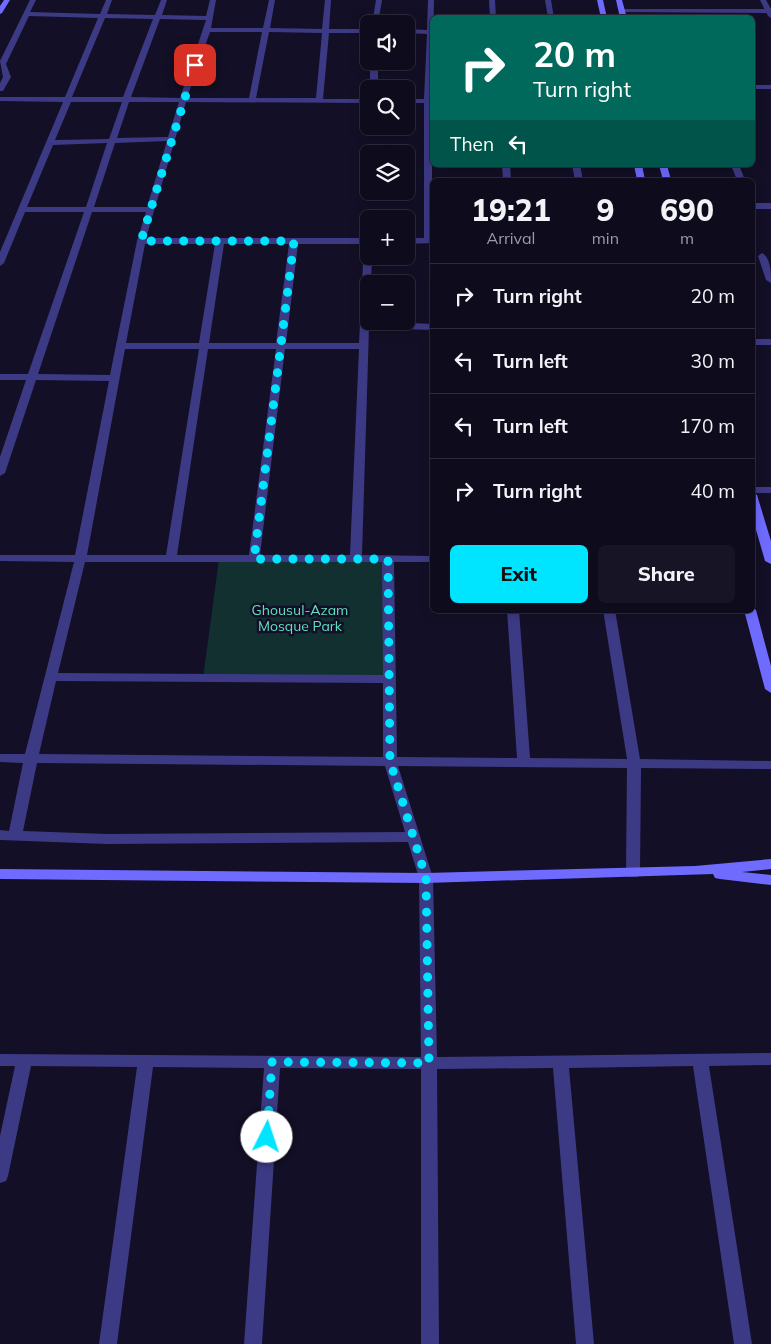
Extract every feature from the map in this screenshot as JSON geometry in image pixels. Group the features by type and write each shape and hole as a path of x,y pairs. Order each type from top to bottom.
{"main road":[{"path":"0,12 6,0"},
{"path":"600,0 603,15"},
{"path":"619,0 623,14"},
{"path":"755,505 771,561"},
{"path":"751,613 771,689"},
{"path":"0,874 426,878 695,871 771,864"},
{"path":"695,871 771,880"}],"street":[{"path":"0,89 7,77 2,64 33,0"},
{"path":"0,263 4,243 21,210 109,0"},
{"path":"0,473 126,100 164,0"},
{"path":"15,836 31,758 80,558 113,378 141,241 183,100 207,30 213,0"},
{"path":"252,100 264,30 272,0"},
{"path":"319,101 328,0"},
{"path":"376,15 379,0"},
{"path":"431,0 431,15"},
{"path":"492,0 493,15"},
{"path":"548,0 550,15"},
{"path":"623,14 680,11 770,13 763,0"},
{"path":"26,14 209,18"},
{"path":"207,30 360,31"},
{"path":"415,31 430,32 428,102 430,116 430,241 415,241"},
{"path":"755,87 771,87"},
{"path":"0,99 360,101"},
{"path":"415,101 428,102"},
{"path":"49,143 171,139"},
{"path":"755,206 771,206"},
{"path":"21,210 151,209"},
{"path":"141,241 360,241"},
{"path":"172,559 220,241"},
{"path":"254,559 294,241"},
{"path":"762,256 771,280"},
{"path":"415,326 430,327"},
{"path":"356,559 364,330"},
{"path":"755,342 771,342"},
{"path":"121,346 364,346"},
{"path":"0,377 113,378"},
{"path":"755,490 771,490"},
{"path":"0,558 430,559"},
{"path":"388,559 390,761 426,878 430,1344"},
{"path":"513,613 524,762"},
{"path":"609,613 634,763 633,873"},
{"path":"51,678 389,679"},
{"path":"0,758 771,765"},
{"path":"0,835 107,839 414,837"},
{"path":"0,1060 429,1063 771,1058"},
{"path":"0,1176 24,1060"},
{"path":"700,1060 743,1344"},
{"path":"108,1344 146,1061"},
{"path":"254,1344 272,1062"},
{"path":"561,1062 585,1344"}],"green space":[{"name":"Ghousul-Azam Mosque Park","path":"219,559 388,559 389,679 203,678"}],"route":[{"path":"195,65 141,241 294,241 254,559 388,559 390,761 426,878 429,1063 272,1062 267,1137"}]}
